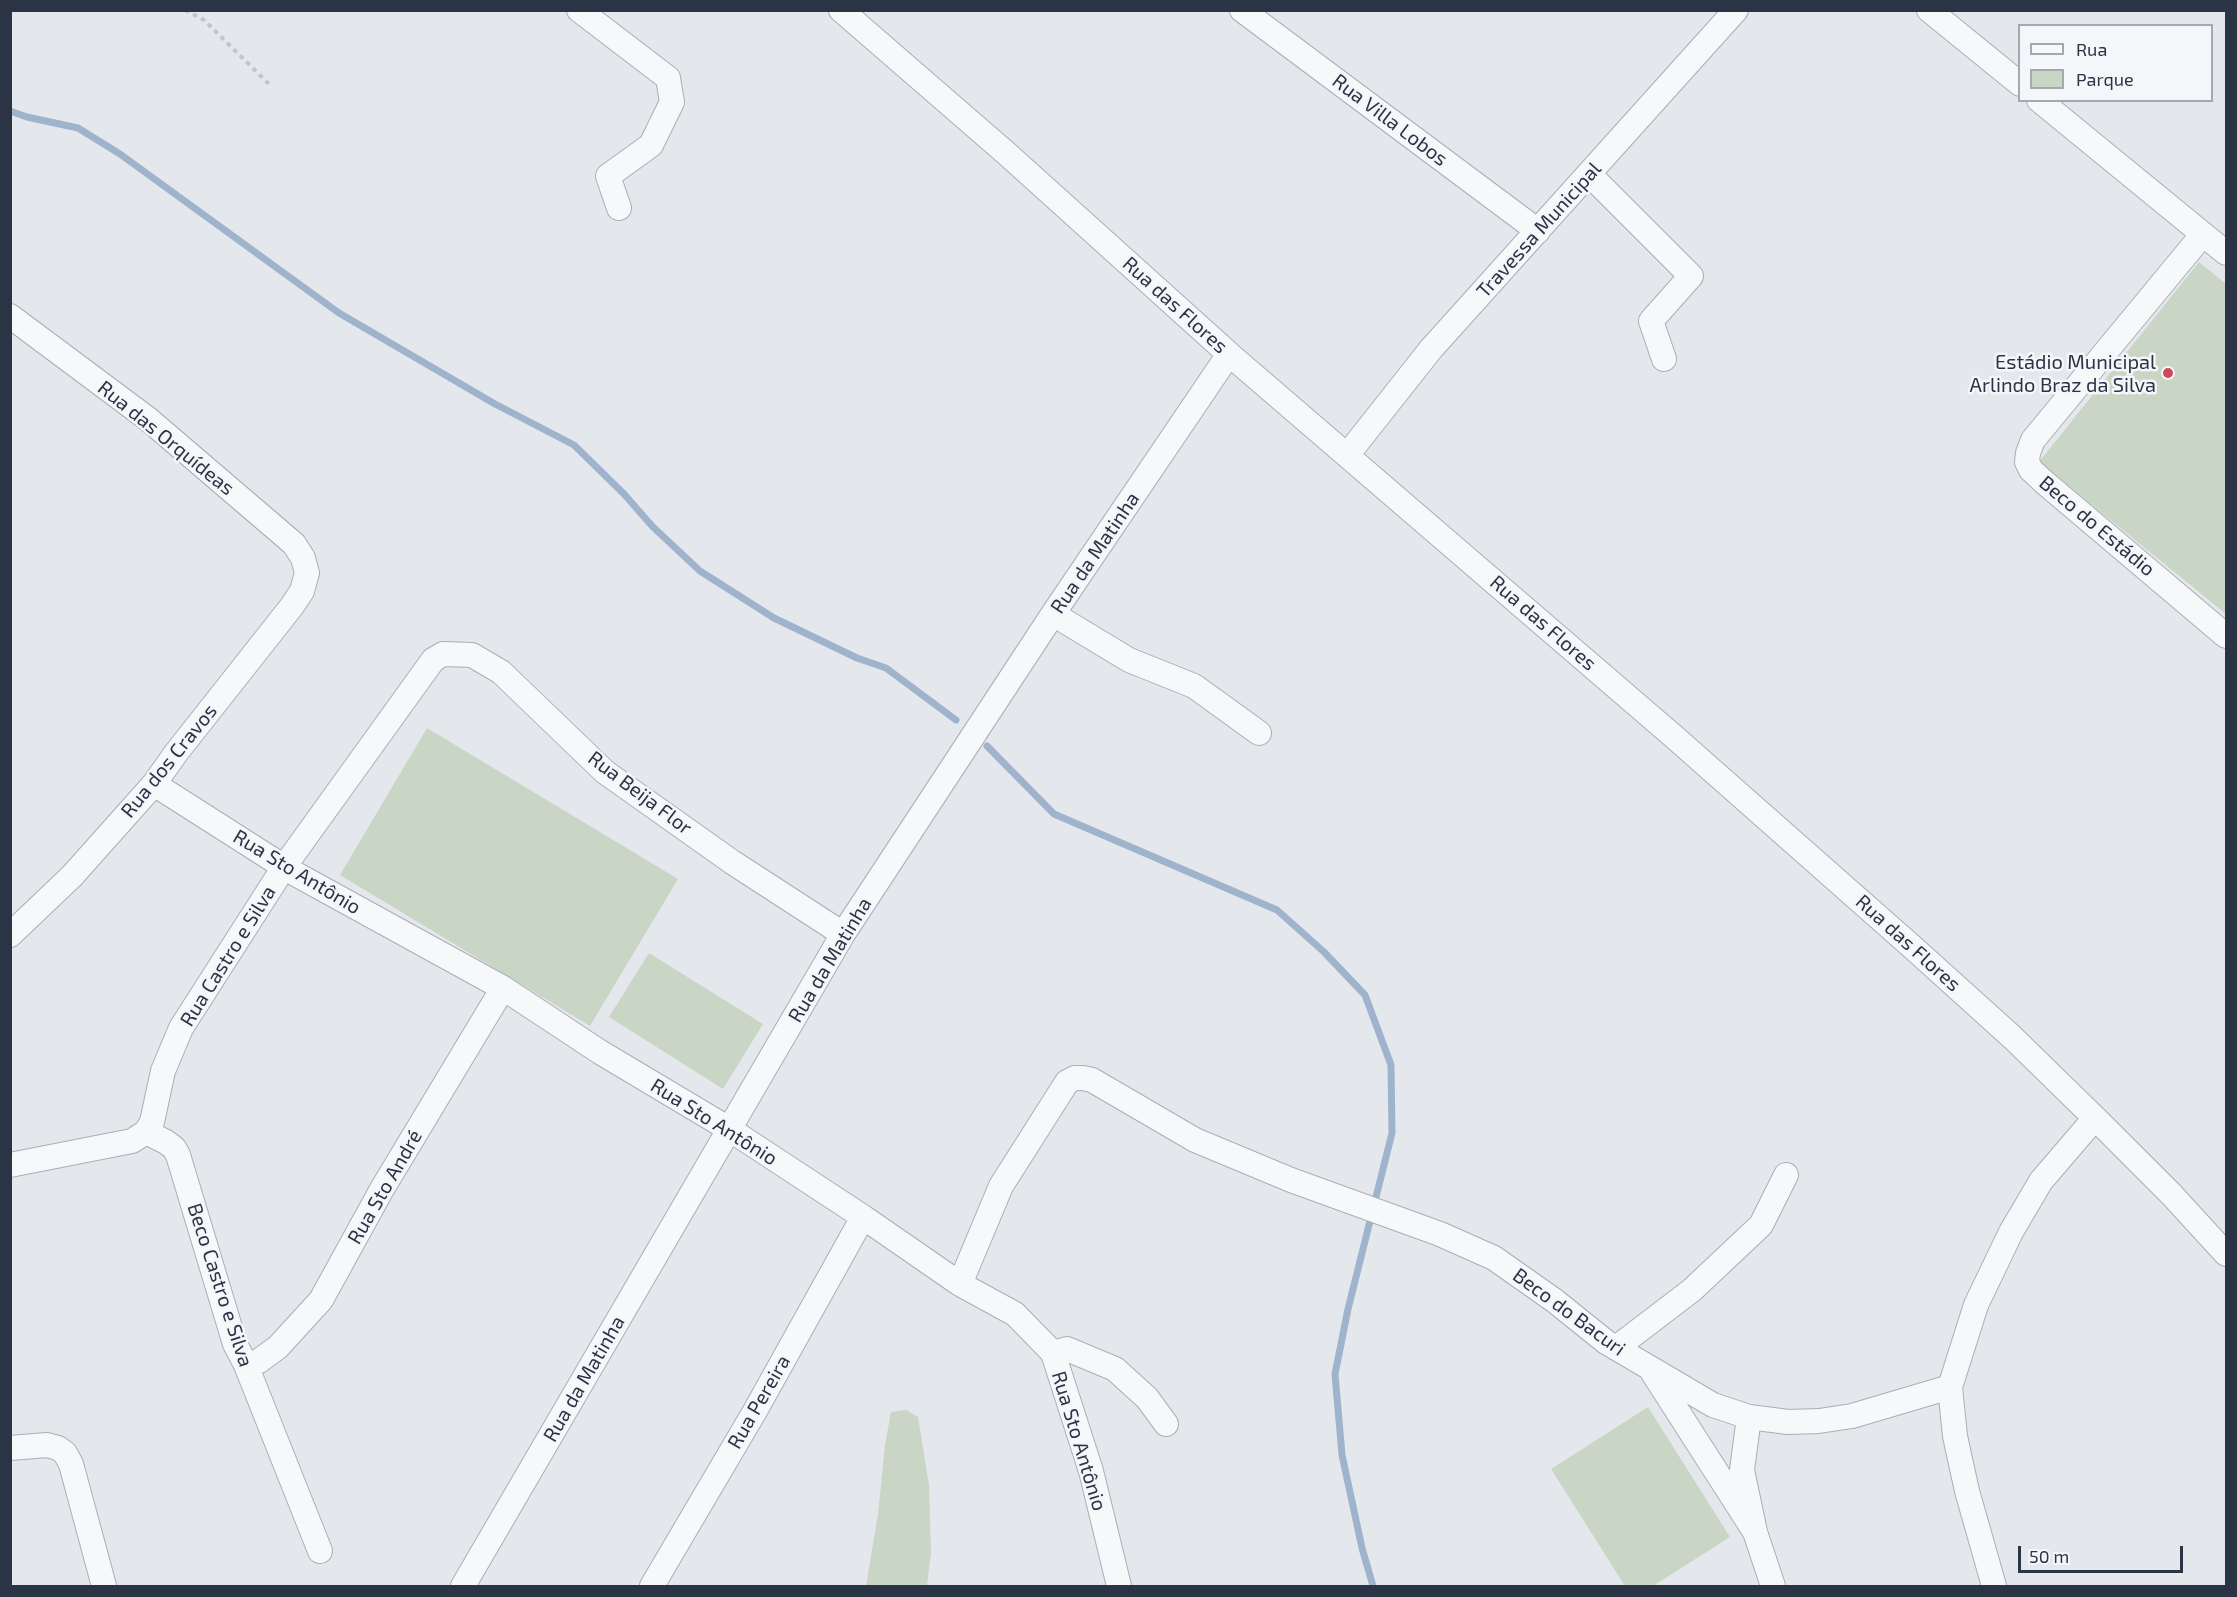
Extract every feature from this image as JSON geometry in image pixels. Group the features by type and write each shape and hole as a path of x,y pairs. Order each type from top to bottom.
{"street":[{"path":"579,10 668,78 672,102 651,145 608,176 619,208"},
{"name":"Rua das Flores","path":"841,10 1006,153 1229,354 1348,454 1825,868 2012,1037 2171,1194 2226,1254"},
{"name":"Rua Villa Lobos","path":"1242,10 1538,231"},
{"name":"Travessa Municipal","path":"1348,454 1431,349 1736,10"},
{"path":"1929,10 2018,83"},
{"path":"2041,102 2226,253"},
{"path":"1589,174 1690,276 1651,321 1664,359"},
{"name":"Beco do Estádio","path":"2203,234 2033,440 2027,462 2031,470 2044,482 2226,636"},
{"name":"Rua das Orquídeas","path":"10,316 148,419 294,544 303,558 307,573"},
{"name":"Rua da Matinha","path":"463,1587 843,934 1053,614 1229,354"},
{"name":"Rua dos Cravos","path":"10,935 72,876 154,784 292,606 302,591 307,573"},
{"path":"1053,614 1129,660 1194,686 1259,733"},
{"name":"Rua Beija Flor","path":"443,654 472,655 501,672 605,772 732,862 843,934"},
{"name":"Rua Castro e Silva","path":"146,1132 152,1122 164,1071 182,1028 284,867 433,660 443,654"},
{"name":"Rua Sto Antônio","path":"154,784 284,867 502,988 600,1052 729,1129 960,1284 1015,1314 1053,1353 1091,1471 1119,1587"},
{"name":"Rua Sto André","path":"246,1365 259,1361 278,1347 321,1300 382,1189 502,988"},
{"name":"Beco do Bacuri","path":"960,1284 1001,1186 1066,1082 1075,1078 1092,1080 1195,1140 1372,1211 1440,1234 1494,1258 1616,1348 1713,1405 1749,1417 1788,1422 1819,1421 1852,1416 1950,1387"},
{"path":"1994,1587 1966,1491 1955,1436 1950,1387 1976,1305 2011,1232 2041,1181 2095,1118"},
{"path":"10,1165 132,1142 146,1132"},
{"name":"Beco Castro e Silva","path":"146,1132 174,1148 178,1155 235,1344 246,1365 320,1551"},
{"path":"1616,1348 1692,1290 1761,1225 1786,1175"},
{"name":"Rua Pereira","path":"652,1587 755,1411 863,1217"},
{"path":"1053,1353 1067,1349 1115,1369 1147,1398 1166,1424"},
{"path":"1649,1368 1755,1532"},
{"path":"1749,1417 1742,1470 1755,1532 1773,1587"},
{"path":"10,1448 47,1446 58,1448 65,1453 71,1464 104,1587"}],"path":[{"path":"185,10 204,20 271,86"}],"green space":[{"name":"Estádio Municipal Arlindo Braz da Silva","path":"2199,262 2226,284 2226,614 2039,462"},
{"path":"427,728 678,879 590,1026 340,875"},
{"path":"649,953 763,1024 723,1089 609,1017"},
{"path":"1648,1407 1730,1537 1653,1586 1625,1586 1551,1469"},
{"path":"906,1410 918,1417 929,1485 931,1552 927,1586 866,1586 891,1412"}],"waterway":[{"path":"10,111 78,128 120,154 339,313 495,404 574,445 624,494 652,526 700,571 774,618 857,658 886,668 956,720"},
{"path":"987,746 1054,814 1277,910 1324,952 1365,995 1391,1065 1392,1133 1348,1309 1335,1374 1342,1455 1362,1548 1373,1586"}],"place":[{"name":"Estádio Municipal Arlindo Braz da Silva","path":"2168,373"}]}
